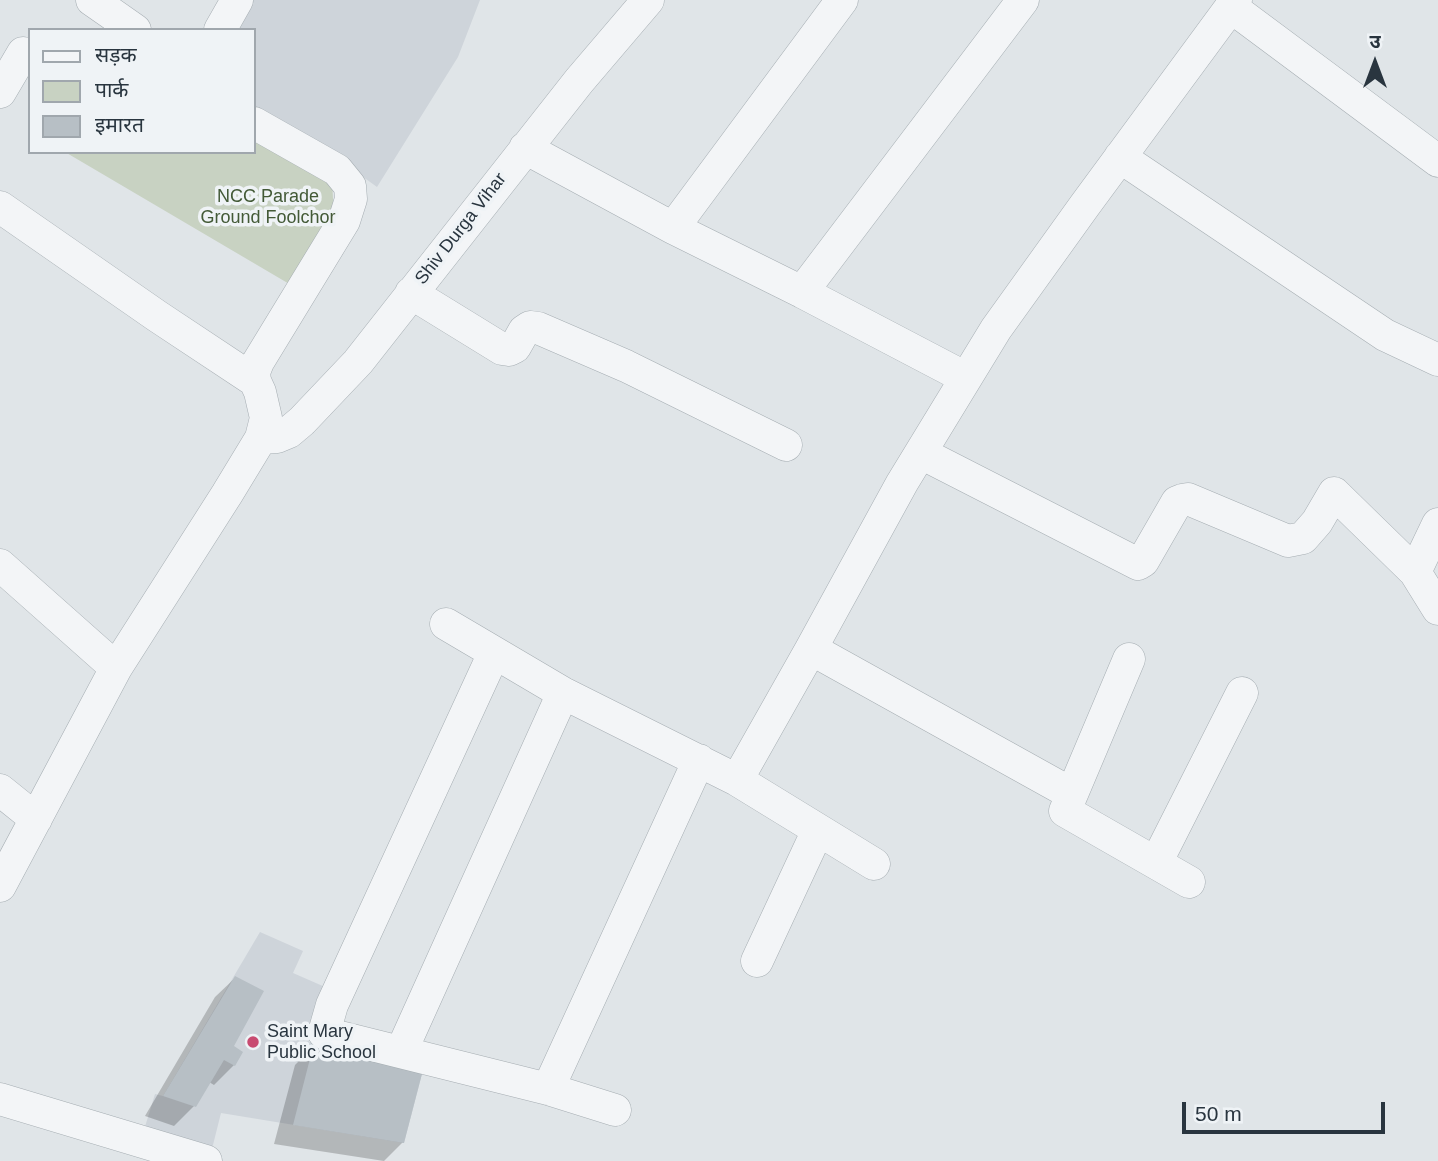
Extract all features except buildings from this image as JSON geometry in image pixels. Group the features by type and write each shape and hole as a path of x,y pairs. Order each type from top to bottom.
{"street":[{"path":"92,0 132,28"},
{"path":"221,28 237,0"},
{"name":"Shiv Durga Vihar","path":"261,438 277,437 289,432 358,362 525,148 648,0"},
{"path":"673,228 842,0"},
{"path":"802,292 1023,0"},
{"path":"737,780 920,453 996,329 1234,4 1438,161"},
{"path":"0,92 23,53"},
{"path":"0,887 116,668 261,438 266,418 254,372 344,221 351,199 350,186 337,170 256,124"},
{"path":"525,148 673,228 965,378"},
{"path":"1120,158 1385,335 1438,360"},
{"path":"0,207 157,317 255,381"},
{"path":"411,293 502,349 509,350 514,347 524,331 530,327 538,328 626,366 786,445"},
{"path":"920,453 1138,564 1143,561 1177,502 1182,500 1188,499 1288,541 1303,538 1317,522 1334,493 1415,572 1438,609"},
{"path":"1415,572 1438,524"},
{"path":"0,565 116,668"},
{"path":"446,624 564,693 737,780 874,864"},
{"path":"811,649 1072,794"},
{"path":"494,653 332,1005 324,1033 548,1089 615,1110"},
{"path":"1129,659 1065,811 1189,882"},
{"path":"401,1052 564,693"},
{"path":"1156,863 1242,693"},
{"path":"548,1089 699,760"},
{"path":"0,790 36,819"},
{"path":"757,961 818,830"},
{"path":"0,1099 206,1161"}],"shaded area":[{"path":"249,0 480,0 458,57 377,187 341,161 256,108 256,28 234,28"},
{"name":"Saint Mary Public School","path":"260,932 303,951 293,973 325,987 309,1042 423,1070 404,1143 221,1113 211,1153 144,1130 155,1094 163,1096"}],"green space":[{"name":"NCC Parade Ground Foolchor","path":"256,137 332,181 334,216 291,285 68,154 256,154"}],"place":[{"name":"Saint Mary Public School","path":"253,1042"}]}
